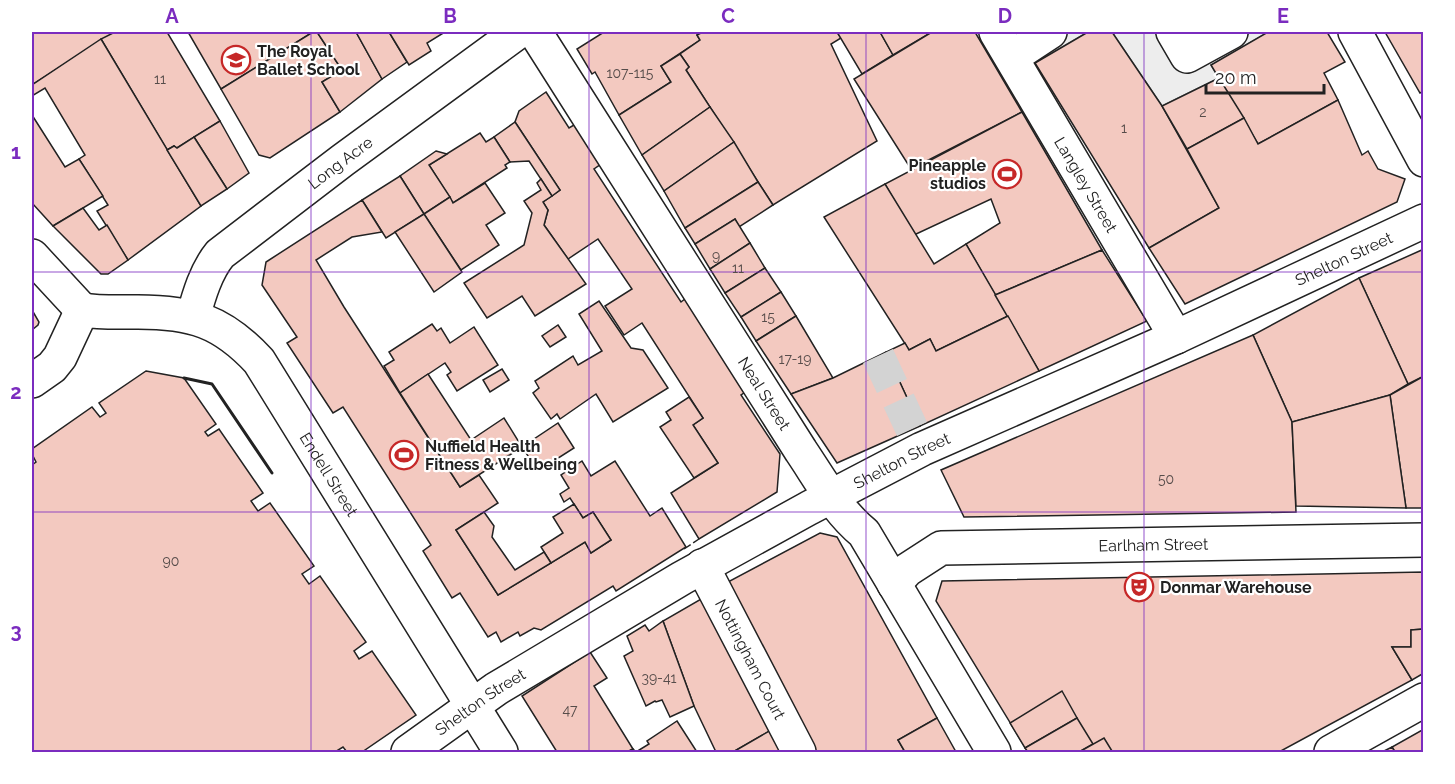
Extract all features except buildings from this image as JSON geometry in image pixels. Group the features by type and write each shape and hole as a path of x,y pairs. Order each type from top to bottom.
{"street":[{"name":"Long Acre","path":"193,317 213,263 220,254 343,160 518,32"},
{"name":"Neal Street","path":"535,32 806,458 831,496 864,533 994,753"},
{"path":"1004,44 1050,32"},
{"path":"1173,32 1187,56 1231,32"},
{"path":"1355,32 1424,160"},
{"name":"Langley Street","path":"1004,44 1176,337"},
{"name":"Shelton Street","path":"408,753 496,689 702,566 831,496 917,439 1176,337 1424,221"},
{"path":"32,256 82,310 60,357 52,367 32,381"},
{"name":"Endell Street","path":"82,310 193,317 227,332 241,342 259,361 501,753"},
{"name":"Earlham Street","path":"894,584 907,570 941,548 1424,540"},
{"name":"Nottingham Court","path":"702,566 799,753"},
{"path":"1331,753 1424,700"}],"shaded area":[{"path":"1016,32 1088,32 1035,63"},
{"path":"1112,32 1269,32 1211,65 1219,78 1162,106"}],"tunnel":[{"path":"878,356 912,429"}],"fence":[{"path":"684,549 699,539"}],"wall":[{"path":"184,378 212,384 272,473"}],"place":[{"name":"The Royal Ballet School","path":"236,60"},
{"name":"Pineapple studios","path":"1007,174"},
{"name":"Nuffield Health Fitness & Wellbeing","path":"404,455"},
{"name":"Donmar Warehouse","path":"1139,587"}]}
